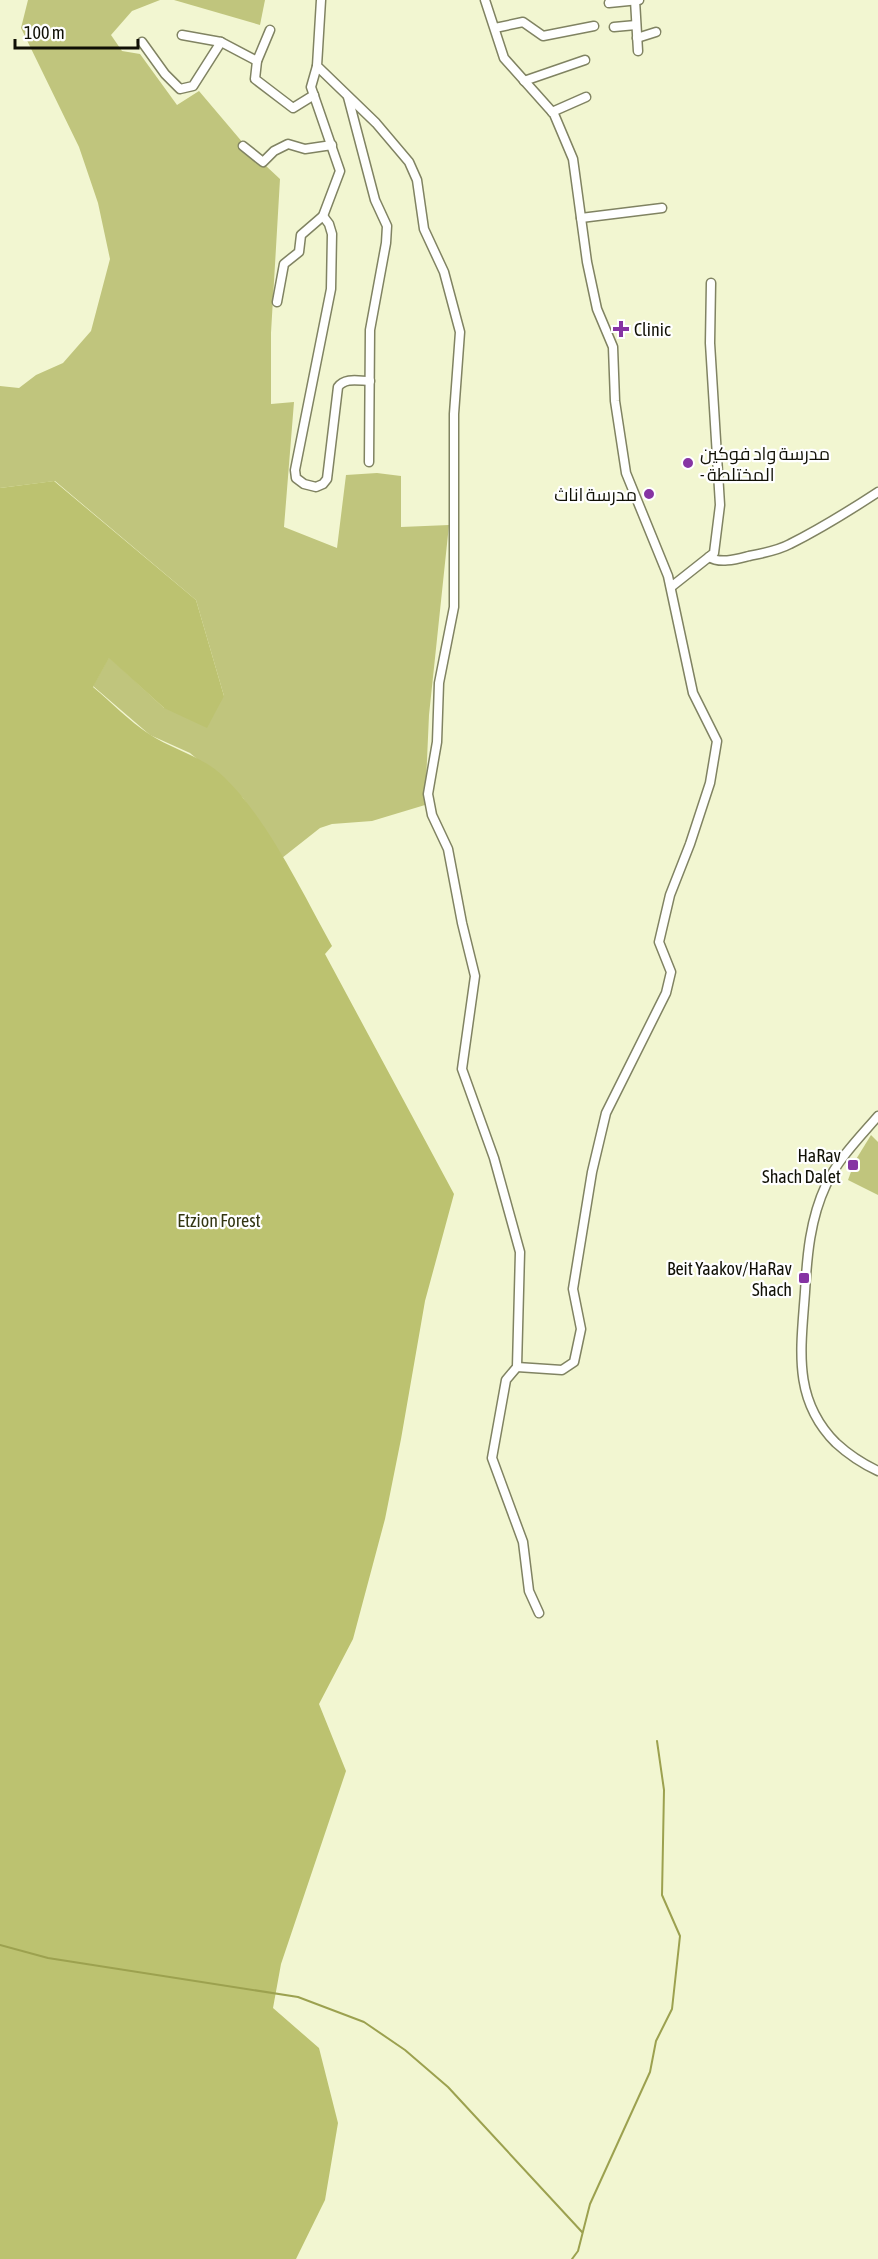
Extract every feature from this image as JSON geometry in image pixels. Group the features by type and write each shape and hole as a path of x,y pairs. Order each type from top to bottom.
{"street":[{"path":"277,302 284,264 298,252 301,235 323,216 340,171 311,87 317,66 321,0"},
{"path":"485,0 504,58 552,112 573,159 587,262 597,309 613,347 615,401 626,473 668,576 693,693 717,741 710,783 670,896 659,942 671,972 666,993 606,1113 592,1172 573,1289 581,1329 574,1362 562,1370 517,1368"},
{"path":"609,3 636,0 638,51"},
{"path":"495,28 523,22 543,36 594,26"},
{"path":"614,27 636,25"},
{"path":"270,30 257,61 255,79 293,108 314,95"},
{"path":"637,38 656,32"},
{"path":"182,35 221,42 257,61"},
{"path":"142,42 165,74 180,89 193,86 221,42"},
{"path":"524,81 585,60"},
{"path":"317,66 375,123 409,162 417,180 424,229 444,272 460,332 454,414 454,607 439,683 437,742 428,794 432,815 448,849 475,976 462,1069 494,1158 520,1252 517,1368 506,1380 492,1458 524,1542 529,1591 539,1613"},
{"path":"348,97 375,200 387,226 385,253 370,330 369,462"},
{"path":"552,112 586,97"},
{"path":"243,146 263,162 288,144 305,149 332,145"},
{"path":"581,218 662,208"},
{"path":"323,216 332,234 331,289 295,470 298,481 316,487 327,479 340,383 348,380 370,381"},
{"path":"671,587 714,553 720,505 710,343 711,283"},
{"path":"709,557 715,561 735,559 789,545 820,530 878,492"},
{"path":"878,1116 837,1165 825,1186 817,1209 807,1261 801,1358 805,1393 821,1426 841,1447 878,1471"}],"green space":[{"path":"28,0 160,0 132,11 111,35 122,51 140,54 177,105 199,91 249,150 280,179 271,333 271,404 294,402 284,527 337,548 346,475 377,473 401,476 401,527 449,525 429,715 425,805 372,821 332,824 320,828 282,858 243,798 190,753 150,735 93,686 109,657 164,708 224,696 196,600 55,481 0,488 0,386 19,388 36,375 63,363 91,331 110,259 98,203 79,147 21,28"},
{"path":"174,0 265,0 260,25"},
{"name":"Etzion Forest","path":"54,481 196,600 224,696 207,728 164,708 109,658 93,687 149,734 216,770 255,813 283,857 332,946 325,954 454,1194 425,1301 385,1519 353,1639 319,1704 346,1771 281,1964 273,2008 319,2048 338,2123 325,2200 296,2259 0,2259 0,488"},
{"path":"871,1135 878,1142 878,1195 848,1180 855,1161"}],"waterway":[{"path":"572,2259 578,2251 590,2204 650,2072 656,2041 672,2009 680,1936 662,1895 664,1790 657,1741"},
{"path":"0,1945 48,1958 298,1997 364,2022 405,2050 448,2087 582,2232"}],"place":[{"name":"Clinic","path":"621,329"},
{"name":"مدرسة واد فوكين - المختلطة","path":"688,463"},
{"name":"مدرسة اناث","path":"649,494"},
{"name":"HaRav Shach Dalet","path":"853,1165"},
{"name":"Beit Yaakov/HaRav Shach","path":"804,1278"}]}
